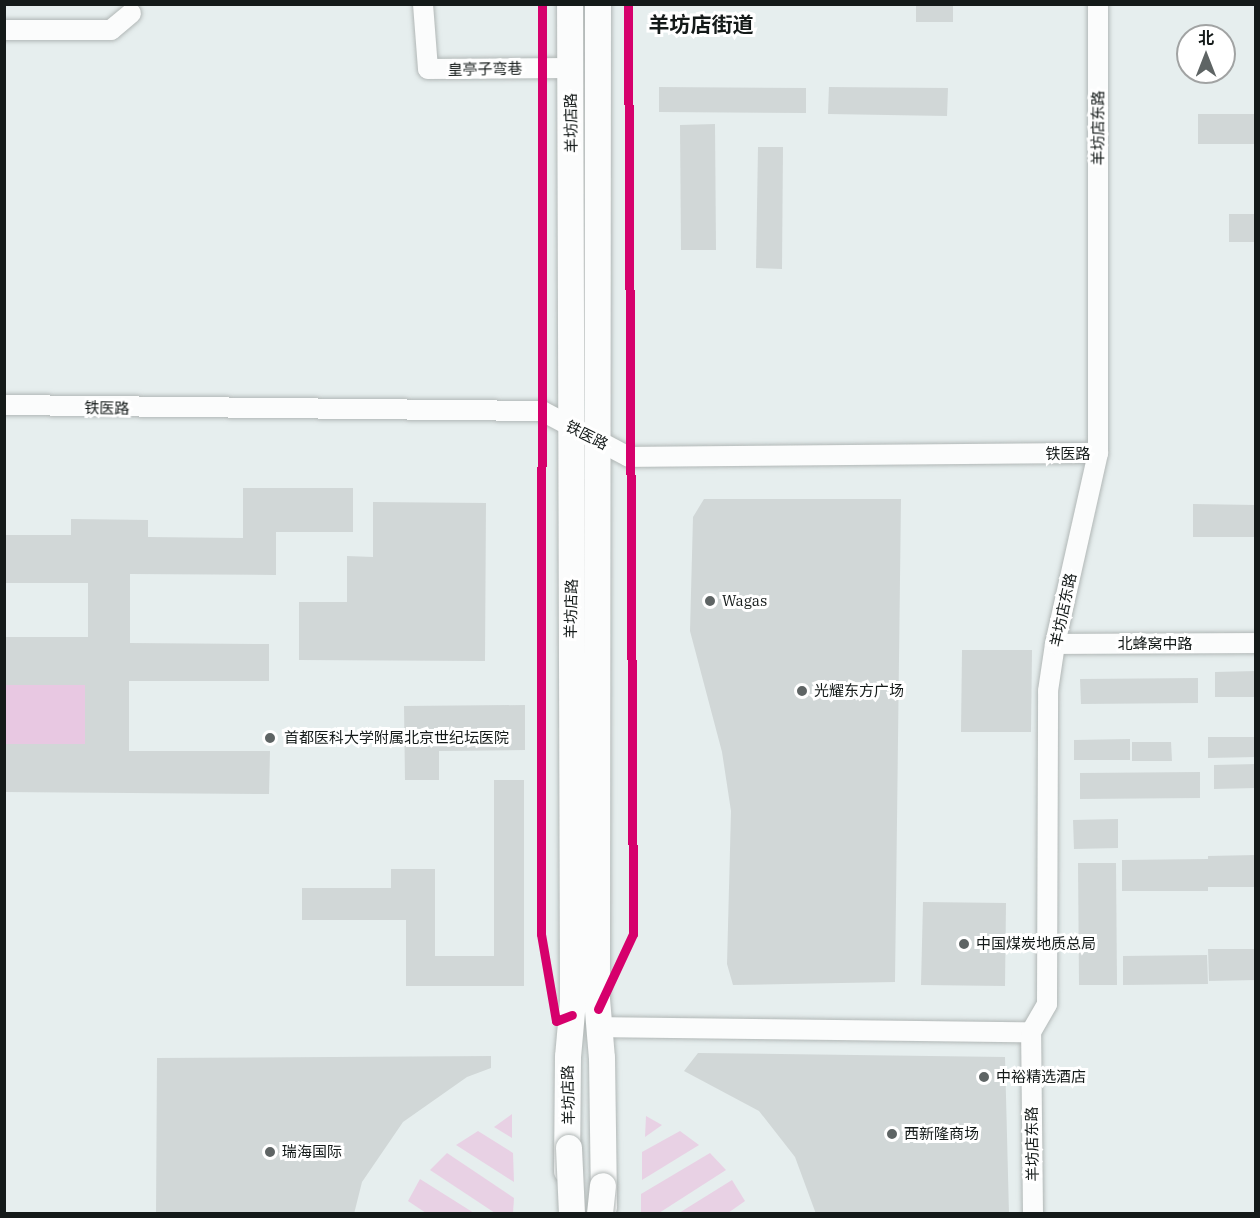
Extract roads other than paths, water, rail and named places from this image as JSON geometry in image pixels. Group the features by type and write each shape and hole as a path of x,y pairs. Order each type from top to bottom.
{"main road":[{"name":"羊坊店路","path":"563,1214 569,1148 568,1057 573,1001 570,659 572,429 570,4"},
{"name":"羊坊店路","path":"598,4 597,999 602,1058 604,1214"},
{"path":"569,1148 572,1214"},
{"path":"600,1214 603,1186"}],"street":[{"name":"皇亭子弯巷","path":"423,4 428,69 570,68"},
{"name":"羊坊店东路","path":"1033,1214 1031,1032 1047,1004 1048,691 1055,644 1098,453 1098,4"},
{"path":"4,30 111,30 137,7"},
{"name":"铁医路","path":"4,405 542,411 572,429 629,457 1098,453"},
{"name":"北蜂窝中路","path":"1055,644 1256,643"},
{"path":"600,1027 1031,1032"}],"place":[{"name":"Wagas","path":"710,601"},
{"name":"光耀东方广场","path":"802,691"},
{"name":"首都医科大学附属北京世纪坛医院","path":"270,738"},
{"name":"中国煤炭地质总局","path":"964,944"},
{"name":"中裕精选酒店","path":"984,1077"},
{"name":"西新隆商场","path":"892,1134"},
{"name":"瑞海国际","path":"270,1152"}],"district":[{"name":"羊坊店街道","path":"701,24"}]}
